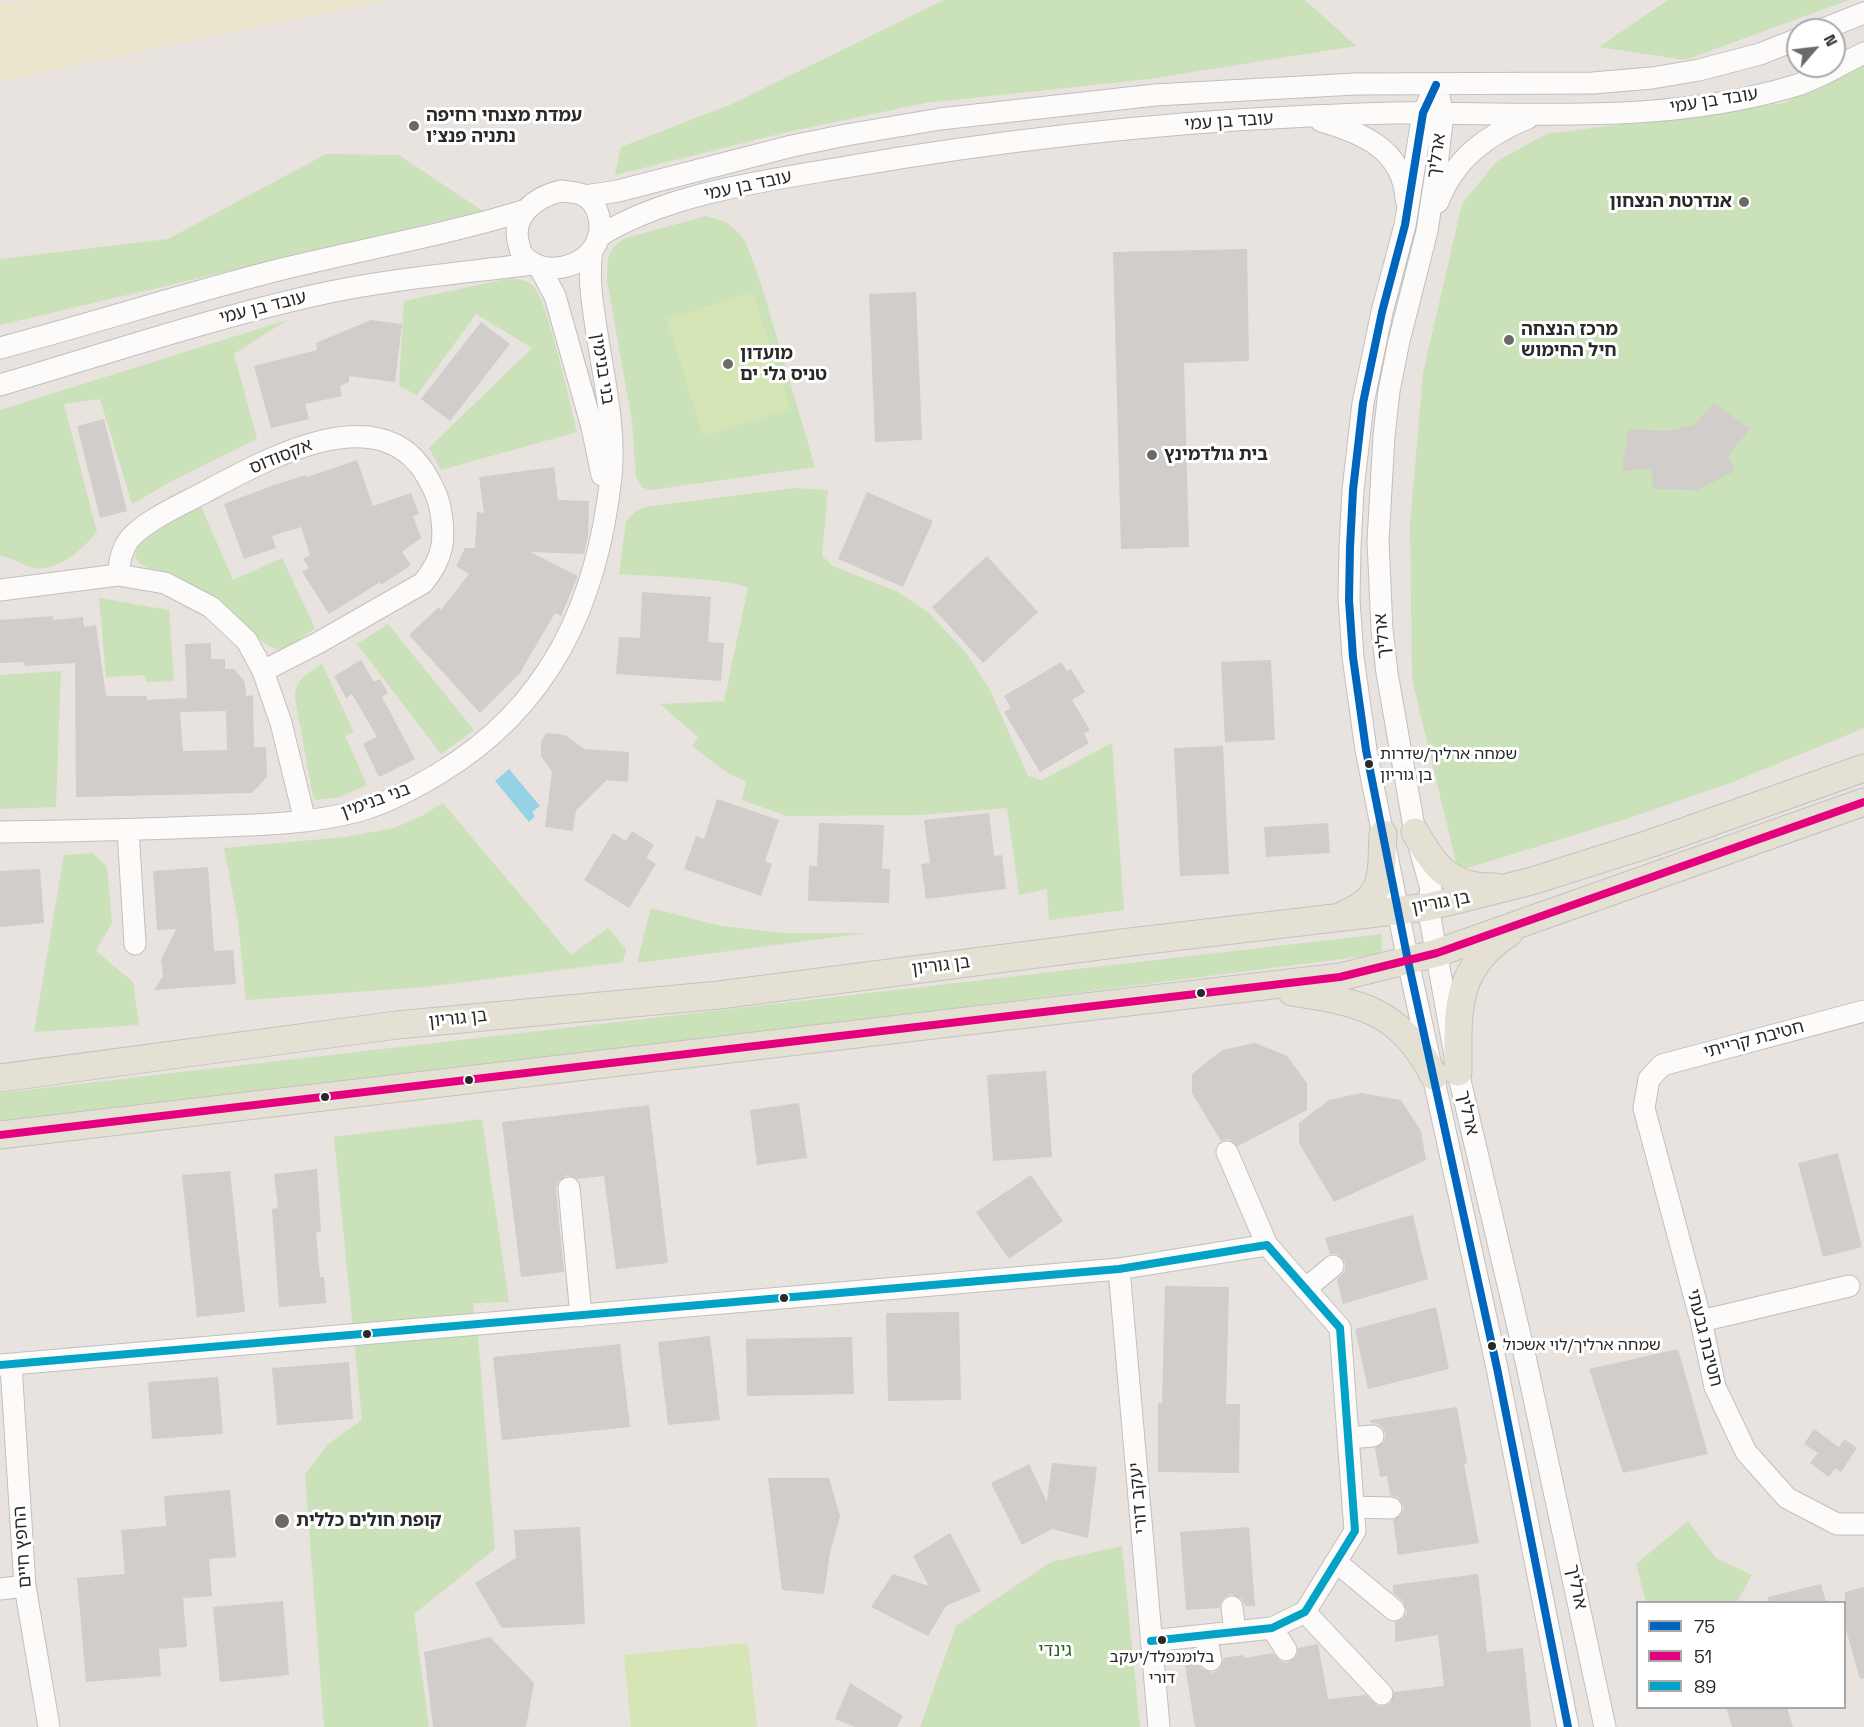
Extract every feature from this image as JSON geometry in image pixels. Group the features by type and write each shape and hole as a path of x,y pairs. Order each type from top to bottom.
{"main road":[{"name":"בן גוריון","path":"0,1078 397,1025 719,995 1130,942 1428,907 1512,886 1652,843 1864,768"},
{"path":"0,1135 1340,977 1437,953 1864,802"},
{"path":"1415,832 1436,867 1448,875 1464,883 1490,887 1512,886"},
{"path":"1333,919 1352,911 1375,894 1382,868 1383,834"},
{"path":"1446,1074 1461,994 1467,977 1490,948 1529,920"},
{"path":"1264,987 1351,1002 1373,1011 1405,1034 1446,1074"}],"street":[{"path":"1846,20 1864,13"},
{"name":"עובד בן עמי","path":"585,196 618,191 792,146 930,120 1155,95 1355,84 1584,84 1652,78 1709,68 1760,54 1786,44"},
{"name":"עובד בן עמי","path":"595,244 627,220 709,194 777,179 901,157 1098,133 1306,116 1433,113 1634,114 1729,101 1796,86 1864,53"},
{"name":"ארליך","path":"1436,85 1433,113 1382,312 1363,403 1353,490 1349,600 1357,697 1408,961 1446,1074 1526,1361 1605,1727"},
{"name":"ארליך","path":"1433,113 1437,165 1427,231 1399,341 1389,391 1380,487 1378,541 1382,630 1388,682 1415,832 1431,889 1428,907 1437,953 1446,1074 1497,1368 1568,1727"},
{"path":"1427,231 1442,190 1464,158 1495,133 1533,115"},
{"path":"1306,116 1357,132 1382,147 1400,176 1405,192 1407,219"},
{"path":"561,191 585,196 592,202 599,219 595,244 571,265 552,269 537,266 525,258 517,239 520,219 526,210 536,200 548,194 561,191"},
{"name":"עובד בן עמי","path":"0,348 253,277 341,254 476,225 526,210"},
{"name":"בני בנימין","path":"0,832 128,830 305,821 360,811 422,783 482,745 514,716 535,690 557,656 588,588 612,473 609,415 590,284 595,244"},
{"name":"עובד בן עמי","path":"0,385 208,323 318,294 371,284 537,266"},
{"name":"בני בנימין","path":"537,266 555,296 594,436 602,473 603,524"},
{"name":"אקסודוס","path":"118,575 120,558 129,540 137,533 154,519 238,475 314,442 364,435 395,444 416,460 432,484 439,503 444,530 442,548 434,569 423,583 318,643 263,671"},
{"path":"0,590 118,575 165,583 211,608 247,641 263,671 281,723 305,821"},
{"path":"1349,600 1379,584"},
{"path":"128,830 135,944"},
{"name":"חטיבת קרייתי","path":"1649,1079 1662,1065 1864,1011"},
{"name":"חטיבת גבעתי","path":"1649,1079 1644,1108 1701,1321 1715,1387 1746,1452 1787,1498 1838,1524 1864,1524"},
{"path":"1151,1641 1272,1628 1305,1612 1355,1531 1348,1438 1351,1356 1340,1328 1267,1245 1227,1152"},
{"path":"569,1188 581,1316"},
{"path":"5,1365 1119,1269 1267,1245"},
{"path":"1305,1289 1333,1266"},
{"name":"יעקב דורי","path":"1119,1269 1159,1727"},
{"path":"1701,1321 1849,1286"},
{"name":"החפץ חיים","path":"5,1365 25,1586 48,1727"},
{"path":"1348,1438 1373,1437"},
{"path":"1353,1507 1391,1508"},
{"path":"1336,1562 1394,1610"},
{"path":"0,1589 25,1586"},
{"path":"1232,1607 1235,1632"},
{"path":"1305,1612 1382,1694"},
{"path":"1272,1628 1286,1650"},
{"path":"1206,1635 1211,1660"}],"green space":[{"path":"944,0 1305,0 1356,46 1149,79 925,103 783,133 615,175 621,147 732,104"},
{"path":"1668,0 1849,0 1800,18 1786,18 1786,23 1685,60 1599,47"},
{"path":"1864,62 1864,728 1733,782 1626,819 1458,871 1412,679 1410,525 1423,373 1462,204 1496,162 1546,134 1784,103 1833,78 1846,78 1846,71"},
{"path":"326,154 399,155 483,211 0,325 0,259 168,239"},
{"path":"706,216 726,222 746,243 761,284 815,467 651,490 643,488 636,477 632,421 607,281 609,256 614,246 626,238"},
{"path":"511,278 528,282 539,295 558,354 577,432 441,470 429,448 532,348 476,314 417,395 399,386 404,301"},
{"name":"מועדון טניס גלי ים","path":"753,292 790,409 703,436 667,319"},
{"path":"287,320 234,354 257,439 170,482 132,504 100,399 64,404 97,532 75,554 47,568 27,566 0,556 0,410"},
{"path":"794,488 828,490 822,556 833,566 898,592 928,612 967,654 991,692 1028,776 1042,780 1112,743 1124,910 1049,920 1047,889 1019,895 1007,808 920,815 787,816 742,800 746,782 726,772 692,746 698,737 660,704 724,701 748,588 706,580 619,574 626,521 636,511 645,507"},
{"path":"201,506 233,580 282,558 315,628 287,647 273,648 258,638 230,610 209,595 181,579 139,563 135,558 137,550 151,534"},
{"path":"99,598 169,610 174,681 146,682 144,675 106,677"},
{"path":"388,624 474,730 441,754 357,644"},
{"path":"322,664 354,732 345,736 367,785 340,797 316,800 313,797 295,698 300,682"},
{"path":"61,671 56,807 0,809 0,675"},
{"path":"443,803 571,955 608,928 626,949 623,962 425,987 246,1000 238,922 224,848 345,837 394,828 420,817"},
{"path":"93,853 107,867 112,923 96,951 133,982 139,1025 34,1032 64,855"},
{"path":"651,908 721,926 784,933 868,933 637,963"},
{"path":"1382,934 1381,954 605,1053 0,1121 0,1093"},
{"path":"482,1119 509,1302 473,1303 478,1335 495,1549 414,1614 429,1727 324,1727 305,1475 328,1444 362,1420 334,1137"},
{"path":"1688,1521 1716,1558 1752,1575 1738,1601 1646,1601 1636,1564"},
{"name":"גינדי","path":"1122,1546 1140,1727 920,1727 956,1626 1051,1562"},
{"path":"748,1643 757,1727 631,1727 624,1655"}],"sand":[{"path":"30,0 388,0 0,81 0,6"}],"water":[{"path":"509,769 540,806 532,812 535,816 529,822 495,781"}],"building":[{"name":"בית גולדמינץ","path":"1247,249 1249,361 1184,363 1189,547 1121,549 1113,252"},
{"path":"916,292 922,440 875,442 869,294"},
{"path":"371,320 402,324 395,382 349,376 349,382 340,386 342,396 305,404 309,419 271,428 254,366 317,350 316,343"},
{"path":"481,322 510,344 450,421 421,399"},
{"path":"1714,403 1750,429 1728,456 1734,471 1697,490 1653,489 1651,469 1622,471 1628,429 1666,431 1694,425"},
{"path":"104,419 127,511 100,518 77,426"},
{"path":"357,460 373,506 411,493 419,514 413,516 421,538 402,552 411,565 329,614 302,572 309,568 303,559 310,555 301,527 272,536 276,548 244,559 224,504 274,485 306,475 307,477"},
{"path":"554,467 558,500 589,501 588,536 584,554 530,552 578,576 561,616 555,613 520,673 480,713 409,635 439,607 441,610 469,574 456,566 465,548 475,548 477,512 484,513 479,477"},
{"path":"867,492 933,521 903,587 838,559"},
{"path":"987,556 1038,612 983,663 932,607"},
{"path":"642,592 711,597 708,642 724,643 721,681 616,674 619,637 640,638"},
{"path":"53,616 53,620 83,617 84,627 96,625 106,696 147,696 147,700 187,698 185,644 211,643 211,659 225,659 225,669 234,669 245,682 246,696 253,695 254,747 266,747 267,777 252,793 76,797 75,663 25,666 24,662 0,663 0,620","holes":["226,711 227,750 183,751 180,712"]},
{"path":"361,660 374,682 380,679 388,693 382,697 415,759 379,777 363,744 377,737 352,694 346,698 334,676"},
{"path":"1271,660 1275,740 1225,742 1221,662"},
{"path":"1061,662 1067,671 1071,669 1085,692 1072,700 1090,730 1084,734 1089,743 1040,772 1004,712 1011,708 1004,696"},
{"path":"547,733 565,735 584,749 629,752 628,782 607,780 576,810 573,831 545,827 552,772 541,756 541,741"},
{"path":"1223,746 1229,874 1180,876 1174,748"},
{"path":"717,799 779,820 765,861 772,864 761,896 684,869 696,836 704,839"},
{"path":"989,813 994,856 1002,855 1006,889 926,899 921,864 930,863 924,820"},
{"path":"819,823 884,825 882,869 890,869 889,903 808,901 809,866 817,866"},
{"path":"1328,823 1330,853 1266,857 1264,827"},
{"path":"632,831 654,845 646,858 656,864 629,908 584,880 613,833 626,841"},
{"path":"208,867 214,951 233,950 236,984 154,990 163,976 161,960 176,929 157,930 153,871"},
{"path":"40,869 44,923 0,927 0,871"},
{"path":"1255,1043 1287,1056 1307,1083 1307,1110 1238,1146 1229,1139 1221,1141 1192,1093 1192,1074 1222,1050"},
{"path":"1046,1071 1052,1157 993,1161 987,1075"},
{"path":"1361,1093 1401,1100 1421,1131 1426,1160 1334,1202 1299,1143 1299,1123 1329,1100"},
{"path":"799,1103 807,1158 757,1165 750,1110"},
{"path":"649,1105 668,1263 616,1269 604,1176 577,1179 567,1175 558,1182 556,1189 564,1272 521,1277 502,1122"},
{"path":"1838,1153 1862,1247 1823,1257 1798,1163"},
{"path":"317,1169 321,1232 316,1232 320,1277 324,1277 326,1303 279,1307 272,1209 278,1208 274,1174"},
{"path":"230,1171 245,1312 197,1317 182,1175"},
{"path":"1031,1175 1063,1221 1009,1259 976,1212"},
{"path":"1413,1215 1428,1279 1343,1304 1337,1280 1345,1271 1345,1263 1338,1254 1330,1254 1325,1238"},
{"path":"1165,1286 1229,1287 1226,1404 1240,1404 1239,1473 1158,1472 1158,1403 1162,1403"},
{"path":"1436,1307 1449,1369 1368,1389 1355,1329"},
{"path":"959,1312 961,1400 888,1401 886,1313"},
{"path":"710,1336 720,1420 668,1425 658,1342"},
{"path":"852,1337 854,1394 747,1396 746,1339"},
{"path":"620,1344 630,1427 502,1440 493,1357"},
{"path":"1678,1349 1708,1454 1623,1473 1589,1369"},
{"path":"349,1362 353,1419 277,1425 272,1368"},
{"path":"218,1377 223,1434 152,1439 148,1382"},
{"path":"1457,1407 1467,1463 1464,1464 1479,1543 1398,1555 1393,1520 1401,1515 1404,1508 1398,1497 1390,1495 1387,1476 1380,1477 1375,1448 1384,1442 1386,1434 1383,1428 1371,1423 1370,1420"},
{"path":"1814,1429 1839,1447 1844,1439 1857,1448 1841,1472 1835,1468 1829,1477 1810,1463 1818,1453 1804,1444"},
{"path":"1052,1463 1097,1467 1088,1538 1052,1529 1022,1545 991,1483 1029,1464 1047,1502"},
{"path":"768,1478 829,1478 840,1516 830,1553 824,1594 782,1590"},
{"path":"230,1490 236,1557 209,1559 212,1596 183,1598 187,1647 159,1649 161,1676 86,1682 77,1578 125,1574 121,1530 166,1526 164,1496"},
{"path":"580,1527 585,1624 502,1628 475,1583 516,1558 514,1530"},
{"path":"1249,1527 1255,1606 1245,1606 1242,1599 1231,1594 1224,1597 1219,1608 1186,1610 1180,1532"},
{"path":"950,1533 981,1591 946,1606 928,1636 871,1607 893,1574 929,1586 913,1556"},
{"path":"1478,1574 1487,1652 1523,1648 1531,1727 1195,1727 1185,1665 1198,1662 1202,1669 1213,1673 1220,1669 1224,1658 1243,1655 1244,1658 1273,1653 1280,1661 1287,1663 1297,1656 1298,1648 1318,1644 1328,1699 1366,1695 1378,1706 1384,1706 1391,1703 1394,1692 1444,1686 1438,1635 1395,1642 1395,1622 1403,1619 1407,1612 1403,1601 1393,1593 1393,1585"},
{"path":"1821,1584 1826,1601 1769,1601 1768,1597"},
{"path":"1864,1587 1864,1678 1860,1679 1846,1630 1845,1592"},
{"path":"283,1601 289,1675 220,1682 213,1607"},
{"path":"490,1637 534,1683 526,1727 433,1727 424,1652"},
{"path":"850,1683 903,1716 897,1727 855,1727 835,1719"},
{"path":"1727,1709 1788,1709 1793,1727 1732,1727"}],"transit line":[{"name":"75","path":"1436,85 1423,113 1405,225 1382,312 1363,403 1353,490 1350,547 1349,600 1353,657 1366,750 1408,961 1497,1368 1568,1727"},
{"name":"51","path":"0,1135 1340,977 1437,953 1864,802"},
{"name":"89","path":"0,1365 1119,1269 1267,1245 1340,1328 1355,1531 1305,1612 1272,1628 1151,1641"}],"place":[{"name":"עמדת מצנחי רחיפה נתניה פנצ'ו","path":"414,126"},
{"name":"אנדרטת הנצחון","path":"1744,202"},
{"name":"מרכז הנצחה חיל החימוש","path":"1509,340"},
{"name":"מועדון טניס גלי ים","path":"728,364"},
{"name":"בית גולדמינץ","path":"1152,455"},
{"name":"שמחה ארליך/שדרות בן גוריון","path":"1369,764"},
{"name":"שמחה ארליך/לוי אשכול","path":"1492,1346"},
{"name":"קופת חולים כללית","path":"282,1521"},
{"name":"בלומנפלד/יעקב דורי","path":"1162,1640"}]}
